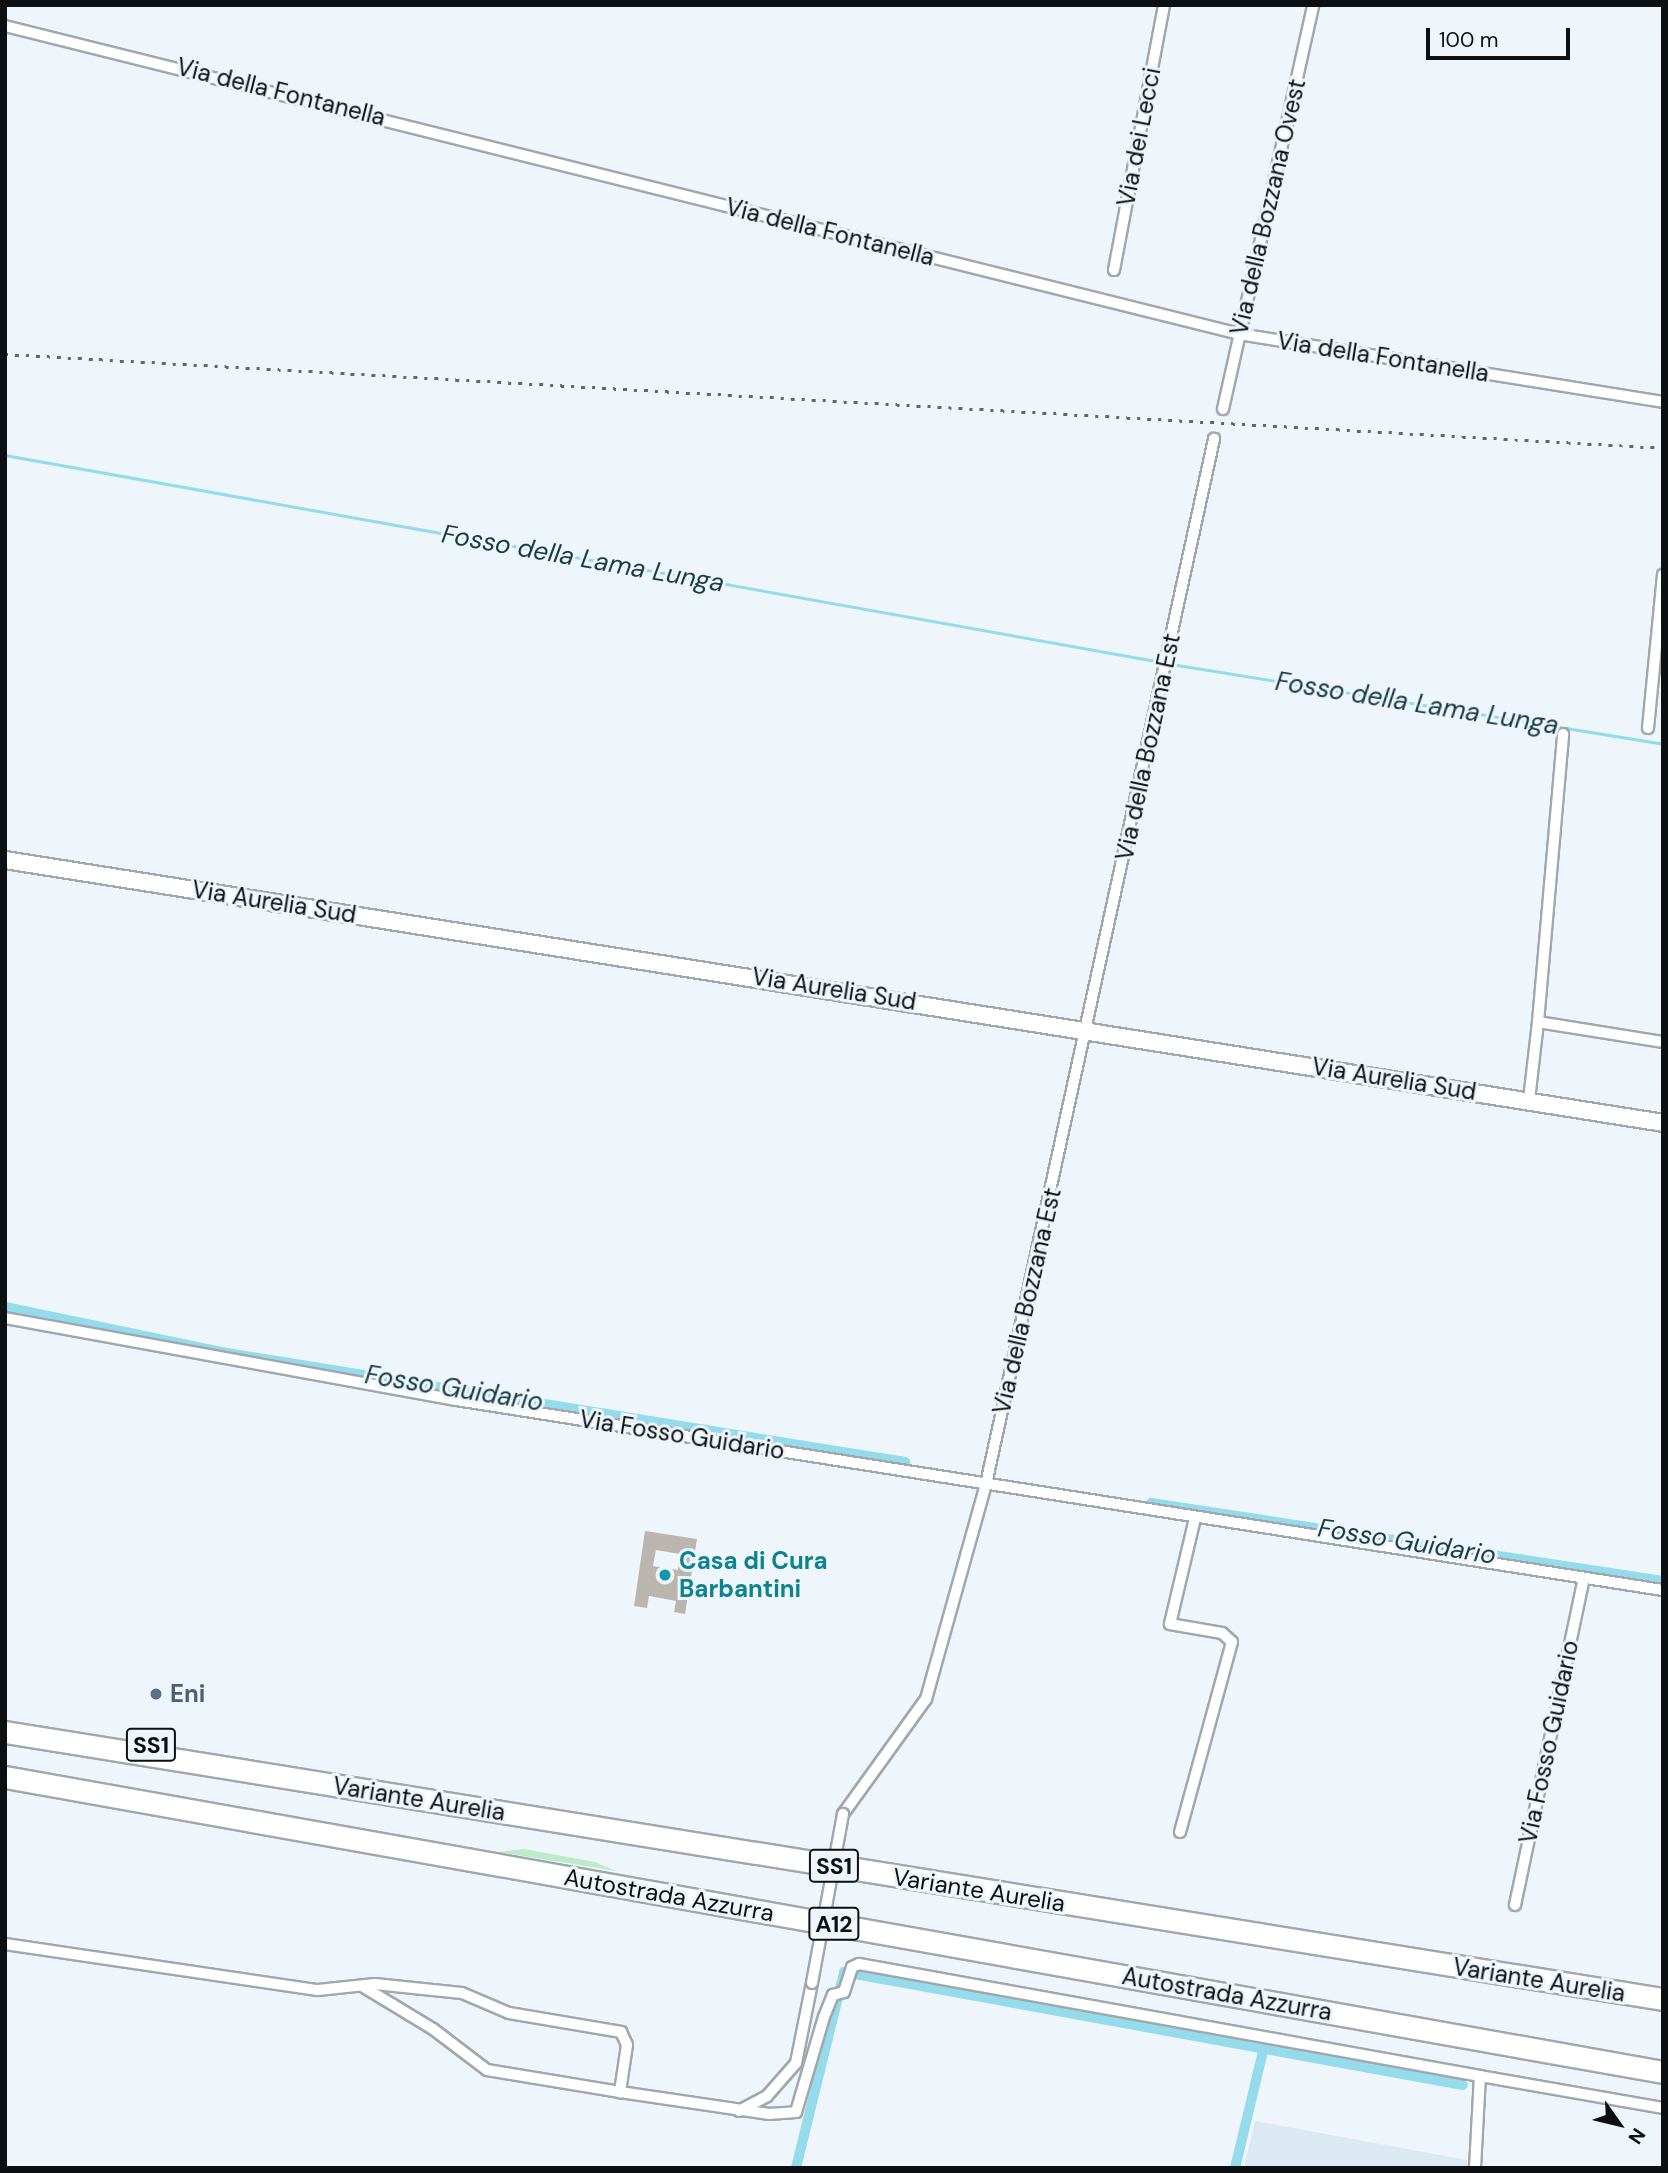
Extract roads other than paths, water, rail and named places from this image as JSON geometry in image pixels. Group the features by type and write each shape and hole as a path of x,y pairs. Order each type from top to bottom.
{"highway":[{"name":"Variante Aurelia","path":"5,1721 1663,1987"},
{"name":"Variante Aurelia","path":"5,1732 1663,1999"},
{"name":"Autostrada Azzurra","path":"5,1777 1663,2071"},
{"name":"Autostrada Azzurra","path":"5,1791 1663,2085"}],"main road":[{"name":"Via Aurelia Sud","path":"5,860 1088,1029 1663,1122"}],"street":[{"name":"Via dei Lecci","path":"1114,270 1164,5"},
{"name":"Via della Bozzana Ovest","path":"1223,409 1313,5"},
{"name":"Via della Fontanella","path":"5,26 1239,334 1663,402"},
{"name":"Via della Bozzana Est","path":"739,2111 767,2096 796,2063 843,1814 926,1699 986,1484 1088,1029 1214,439"},
{"path":"1648,728 1663,575"},
{"path":"1529,1100 1563,734"},
{"path":"1538,1021 1663,1042"},
{"name":"Via Fosso Guidario","path":"5,1318 266,1369 1663,1590"},
{"path":"1180,1832 1232,1642 1222,1633 1170,1624 1195,1518"},
{"name":"Via Fosso Guidario","path":"1515,1905 1584,1578"},
{"path":"5,1944 318,1990 362,1986 462,1993 509,2013 613,2028 627,2045 620,2092"},
{"path":"362,1986 433,2029 487,2070 739,2111 796,2112 837,1995 850,1972 868,1965 1663,2108"},
{"path":"1475,2168 1480,2076"}],"waterway":[{"name":"Fosso della Lama Lunga","path":"5,455 1161,662"},
{"name":"Fosso della Lama Lunga","path":"1171,664 1663,744"},
{"name":"Fosso Guidario","path":"5,1307 227,1353 905,1462"},
{"name":"Fosso Guidario","path":"1151,1503 1663,1581"},
{"path":"796,2168 844,1972 1463,2085"},
{"path":"1235,2168 1263,2051"}],"railway":[{"path":"5,354 1663,448"}],"place":[{"name":"Casa di Cura Barbantini","path":"665,1575"},
{"name":"Eni","path":"156,1694"}]}
